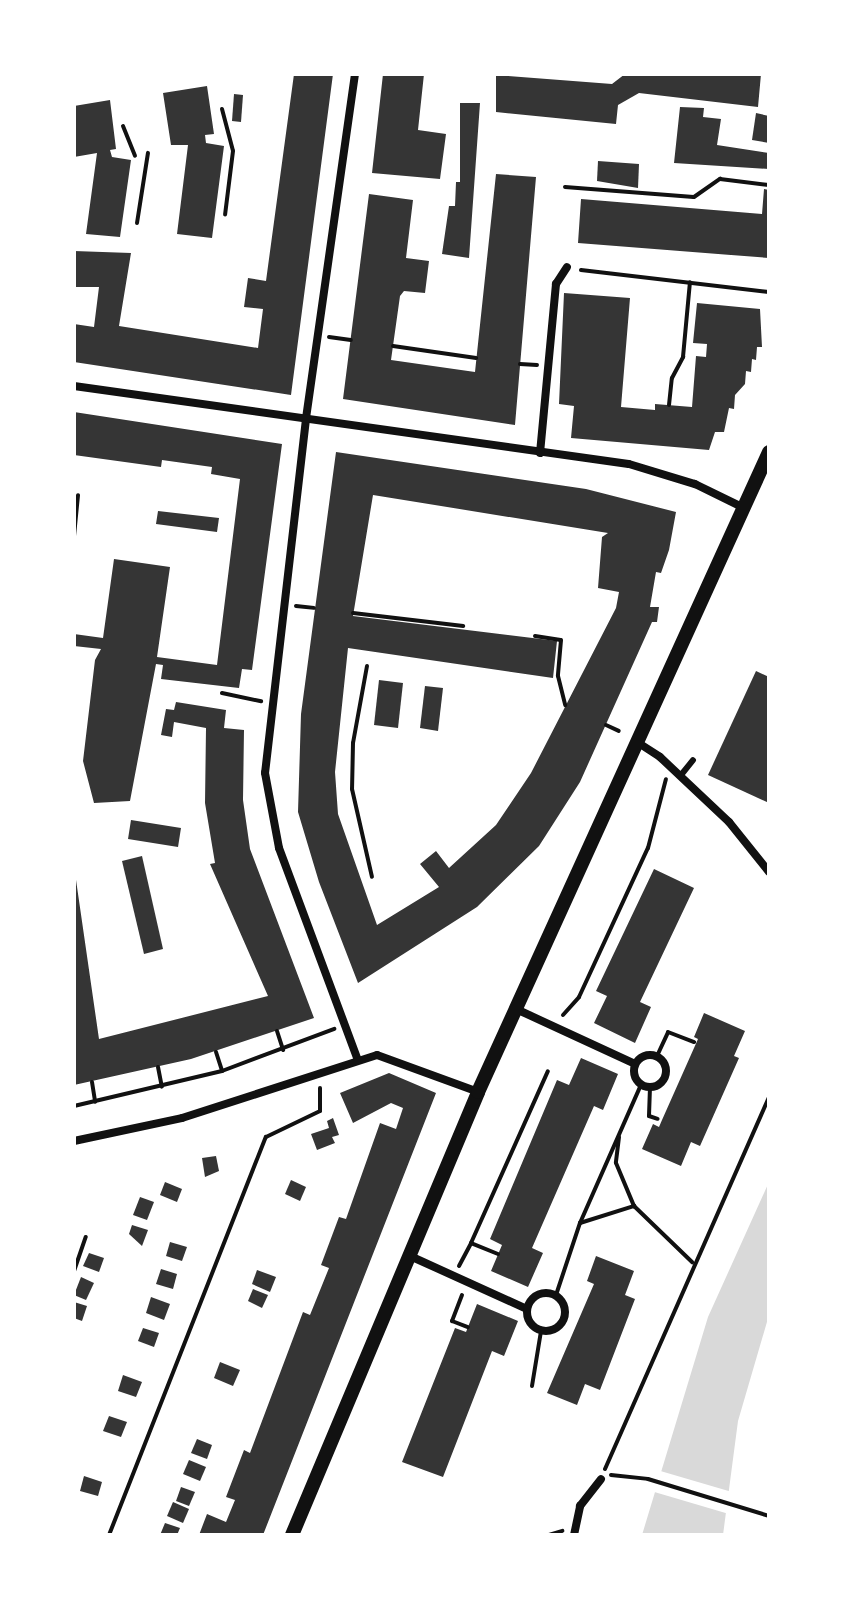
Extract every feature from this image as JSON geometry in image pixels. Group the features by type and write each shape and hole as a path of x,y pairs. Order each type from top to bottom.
{"street":[{"path":"355,74 306,419 265,773 271,817 358,1060"},
{"path":"540,453 556,284 567,267"},
{"path":"74,386 629,464 695,484 744,508"},
{"path":"292,1535 478,1092 769,452"},
{"path":"637,742 671,766 729,822 769,872"},
{"path":"515,1008 635,1064"},
{"path":"645,1055 657,1056 666,1073 660,1084 646,1086 634,1075 635,1064 645,1055"},
{"path":"74,1141 182,1118 358,1060 392,1056 478,1092"},
{"path":"410,1256 527,1309 532,1326 541,1331 554,1331 564,1322 565,1308 556,1295 536,1296 527,1309"},
{"path":"574,1535 580,1506 601,1479"}],"lane":[{"path":"681,775 693,760"}],"path":[{"path":"222,109 233,151 225,215"},
{"path":"123,126 135,156"},
{"path":"137,223 148,153"},
{"path":"565,187 694,197 720,179 769,185"},
{"path":"567,267 769,292"},
{"path":"669,405 672,378 683,357 690,282"},
{"path":"319,336 351,340"},
{"path":"393,346 476,358"},
{"path":"74,536 78,495"},
{"path":"353,613 463,626"},
{"path":"535,636 561,640 558,676 565,705"},
{"path":"367,666 353,743 352,789 372,877"},
{"path":"222,693 271,703"},
{"path":"606,725 619,731"},
{"path":"555,1025 579,997 648,848 671,766"},
{"path":"74,1106 222,1071 344,1025"},
{"path":"277,1031 283,1050"},
{"path":"657,1056 668,1032 694,1042"},
{"path":"216,1052 222,1071"},
{"path":"158,1067 162,1087"},
{"path":"455,1275 548,1071"},
{"path":"109,1535 266,1137 320,1111 320,1074"},
{"path":"92,1082 95,1102"},
{"path":"646,1086 649,1116 658,1119"},
{"path":"556,1295 580,1223 620,1132 646,1086"},
{"path":"601,1479 692,1262 769,1098"},
{"path":"620,1132 616,1163 634,1206 692,1262"},
{"path":"580,1223 634,1206"},
{"path":"74,1271 86,1237"},
{"path":"471,1243 498,1254"},
{"path":"467,1281 452,1321 468,1327"},
{"path":"532,1386 541,1331"},
{"path":"601,1479 619,1472 769,1516"}],"shaded area":[{"path":"769,1182 769,1315 738,1421 723,1535 642,1535 708,1317"}],"pier":[{"path":"657,1470 732,1492 729,1514 651,1491"}],"building":[{"path":"294,74 333,74 291,395 74,362 74,324 94,327 99,287 74,287 74,251 131,253 119,326 258,348 263,309 244,307 248,278 266,281"},
{"path":"383,74 424,74 418,130 446,134 440,179 372,173"},
{"path":"625,74 761,74 758,107 639,93 618,105 616,124 496,112 496,75 612,84"},
{"path":"207,86 214,134 205,135 206,143 224,146 212,238 177,234 188,145 171,145 163,93"},
{"path":"234,94 243,95 241,122 232,121"},
{"path":"110,100 116,149 110,150 112,157 131,160 120,237 86,234 97,153 74,157 74,106"},
{"path":"460,103 480,103 469,258 442,254 449,206 455,206 456,182 460,182"},
{"path":"680,107 704,108 703,117 721,119 717,145 769,153 769,169 674,163"},
{"path":"756,113 769,116 769,143 752,140"},
{"path":"598,161 639,164 638,188 597,181"},
{"path":"496,174 536,177 515,425 343,399 369,194 413,200 406,258 429,261 425,293 404,291 400,296 391,360 475,372"},
{"path":"764,189 769,190 769,258 578,243 581,199 762,214"},
{"path":"564,293 630,298 621,407 655,410 655,404 692,407 696,356 706,357 707,344 693,343 697,303 760,309 762,347 757,347 751,372 746,371 745,384 735,395 734,409 729,408 724,432 715,432 709,450 571,438 574,406 559,404"},
{"path":"74,412 282,444 252,670 242,669 239,688 161,679 163,665 156,664 130,801 94,803 83,761 95,660 101,649 74,646 74,634 103,638 114,559 170,567 157,657 217,665 240,479 211,474 212,467 162,460 161,467 74,455"},
{"path":"336,452 586,489 676,512 669,550 661,573 656,572 650,607 659,607 657,622 652,622 580,782 539,846 477,907 358,983 319,882 298,812 301,714","holes":["373,495 608,533 602,537 598,588 619,592 616,608 531,773 496,825 449,868 436,851 420,864 439,887 377,925 338,814 335,772 348,648 553,678 557,641 353,616"]},
{"path":"158,511 219,518 217,532 156,524"},
{"path":"756,671 769,677 769,803 708,775"},
{"path":"379,680 403,683 398,728 374,725"},
{"path":"425,686 443,688 438,731 420,728"},
{"path":"176,702 226,710 224,728 244,730 243,800 250,849 314,1018 191,1059 74,1085 74,866 99,1039 268,996 210,864 215,863 205,803 206,728 174,722 172,737 161,735 166,709 174,710"},
{"path":"131,820 181,828 178,847 128,839"},
{"path":"142,856 163,949 144,954 122,861"},
{"path":"654,869 694,888 640,1002 651,1007 635,1043 594,1023 607,996 596,991"},
{"path":"704,1013 745,1031 734,1056 739,1058 700,1146 691,1142 681,1166 642,1149 653,1124 659,1127 698,1039 694,1037"},
{"path":"581,1058 618,1074 603,1110 594,1106 532,1248 543,1253 528,1287 491,1271 502,1245 490,1239 557,1080 569,1085"},
{"path":"389,1073 436,1093 263,1535 199,1535 207,1514 226,1522 235,1500 226,1497 244,1450 250,1453 303,1312 310,1315 329,1268 321,1265 339,1217 346,1219 380,1123 396,1129 403,1108 391,1103 353,1123 340,1093"},
{"path":"333,1118 339,1135 332,1137 335,1143 317,1150 311,1134 329,1128 327,1121"},
{"path":"216,1156 219,1171 205,1177 202,1158"},
{"path":"291,1180 306,1187 300,1201 285,1194"},
{"path":"165,1182 182,1189 177,1202 160,1195"},
{"path":"140,1197 154,1202 147,1220 133,1215"},
{"path":"132,1225 148,1230 142,1246 129,1234"},
{"path":"170,1242 187,1247 182,1261 166,1256"},
{"path":"89,1253 104,1258 99,1272 83,1266"},
{"path":"596,1256 634,1271 625,1295 635,1299 600,1390 585,1384 577,1405 547,1393 594,1284 587,1281"},
{"path":"161,1269 177,1274 173,1289 156,1284"},
{"path":"257,1270 276,1277 270,1292 252,1284"},
{"path":"81,1277 94,1283 86,1300 74,1295"},
{"path":"253,1289 268,1295 262,1308 248,1301"},
{"path":"151,1297 170,1304 164,1320 146,1313"},
{"path":"74,1302 87,1306 82,1321 74,1318"},
{"path":"477,1304 518,1321 504,1356 492,1351 443,1477 402,1462 455,1328 466,1332"},
{"path":"143,1328 159,1333 154,1347 138,1341"},
{"path":"220,1362 240,1370 233,1386 214,1378"},
{"path":"123,1375 142,1382 136,1397 118,1391"},
{"path":"109,1416 127,1422 121,1437 103,1431"},
{"path":"197,1439 212,1445 207,1459 191,1453"},
{"path":"189,1460 206,1467 200,1481 183,1474"},
{"path":"84,1476 102,1482 98,1496 80,1491"},
{"path":"181,1487 195,1492 189,1506 176,1501"},
{"path":"173,1502 189,1509 183,1523 167,1516"},
{"path":"165,1523 180,1528 177,1535 160,1535"}]}
